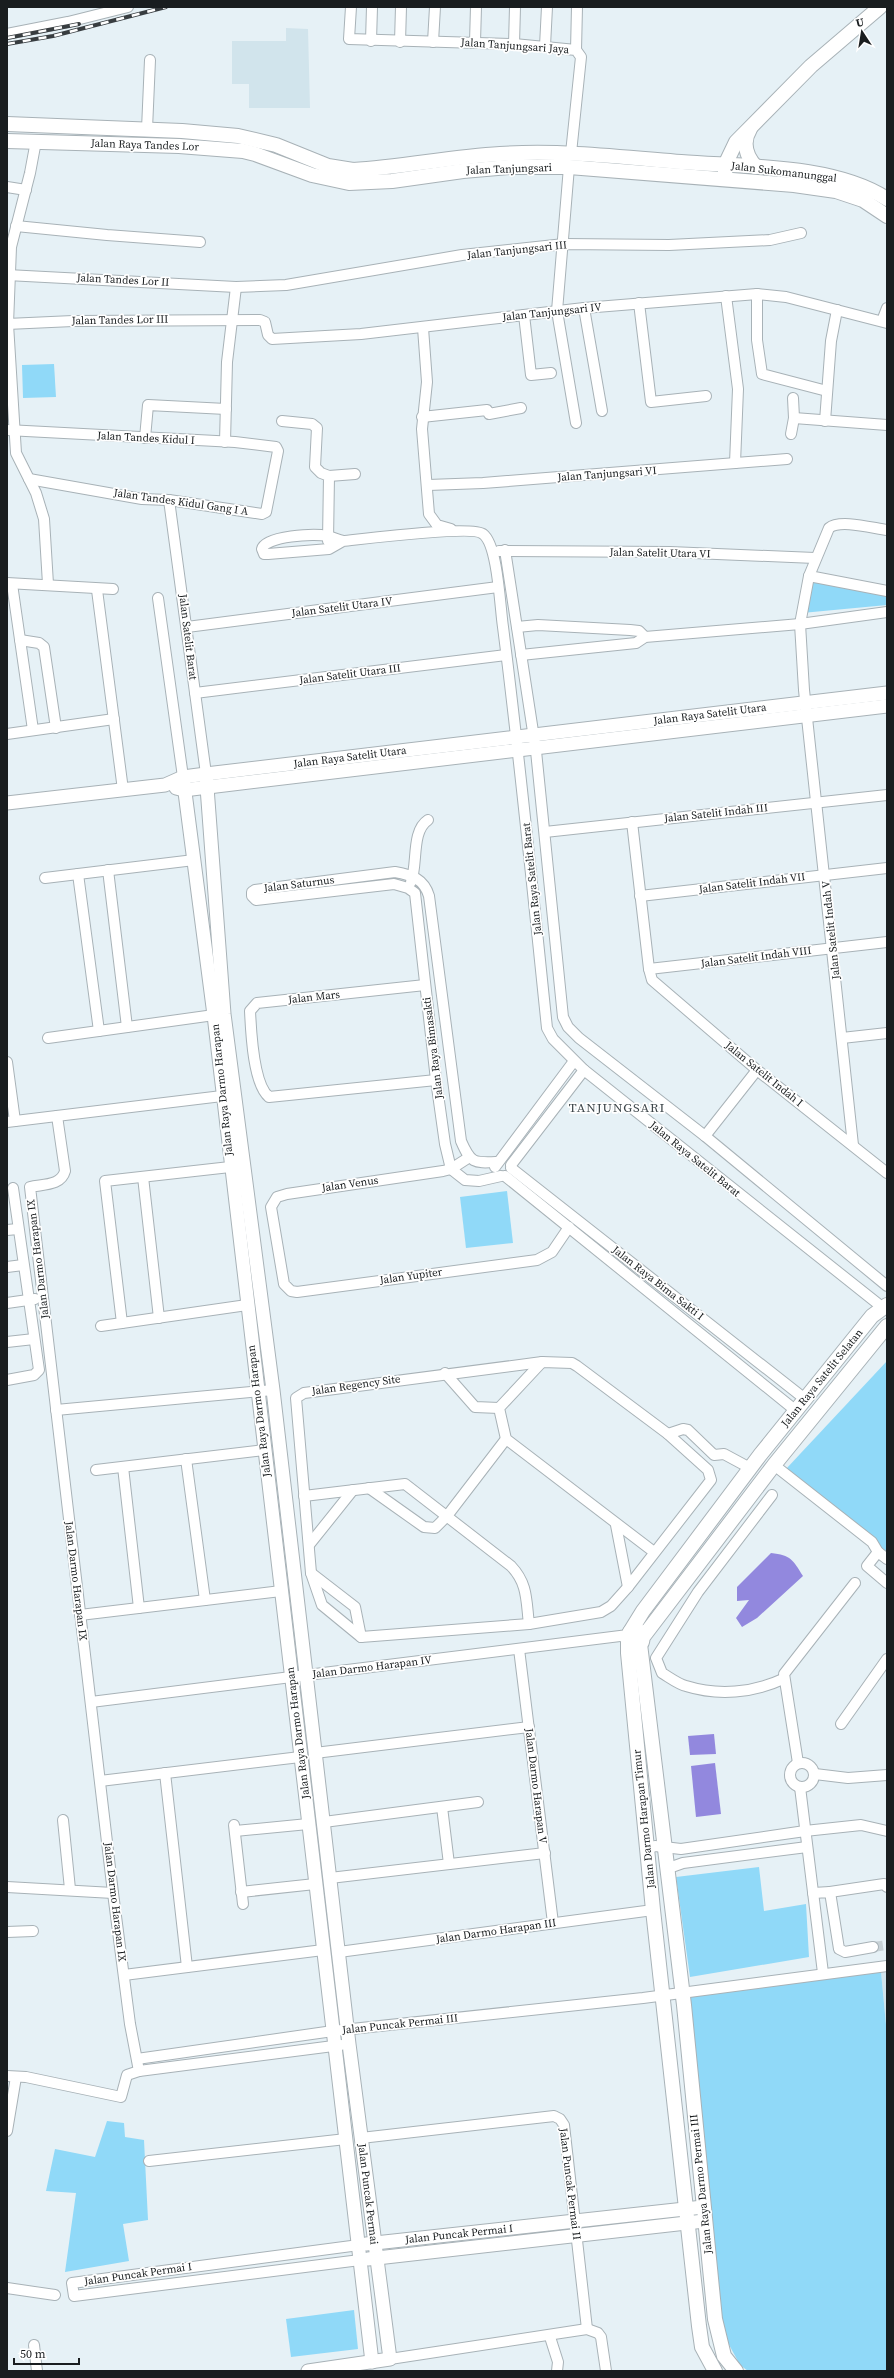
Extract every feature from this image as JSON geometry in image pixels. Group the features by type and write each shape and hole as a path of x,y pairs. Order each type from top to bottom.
{"main road":[{"path":"725,181 725,165 736,142 811,66 880,7"},
{"name":"Jalan Tanjungsari","path":"7,124 147,129 238,136 287,150 328,166 353,170 502,153 570,153 725,165"},
{"path":"752,125 746,144 748,157 756,167"},
{"name":"Jalan Raya Tandes Lor","path":"7,141 34,150 193,147 243,151 281,163"},
{"path":"287,150 291,161 281,163 277,154 287,150"},
{"name":"Jalan Tanjungsari","path":"281,163 330,180 349,183 385,181 463,170 509,167 569,175 725,181"},
{"name":"Jalan Sukomanunggal","path":"725,165 832,176 861,185 887,199"},
{"name":"Jalan Sukomanunggal","path":"725,181 794,185 836,191 863,200 887,216"},
{"name":"Jalan Raya Satelit Selatan","path":"760,1455 795,1410 884,1306"},
{"name":"Jalan Raya Satelit Selatan","path":"774,1465 887,1326"},
{"path":"760,1455 774,1465 634,1638 643,1611 760,1455"},
{"name":"Jalan Darmo Harapan Timur","path":"634,1638 664,1847 682,1992"},
{"name":"Jalan Darmo Harapan Timur","path":"634,1638 628,1653 653,1910 663,1996"},
{"name":"Jalan Raya Darmo Permai III","path":"682,1992 704,2214 719,2340 724,2356 736,2371"},
{"name":"Jalan Raya Darmo Permai III","path":"663,1996 702,2347 715,2371"}],"street":[{"path":"7,34 68,22 128,7"},
{"name":"Jalan Tanjungsari Jaya","path":"351,7 349,39 400,42 475,42 545,46 576,50 581,57 570,153"},
{"path":"371,41 372,7"},
{"path":"400,42 401,7"},
{"path":"433,42 435,7"},
{"path":"475,42 476,7"},
{"path":"514,44 515,7"},
{"path":"545,46 547,7"},
{"path":"576,50 577,7"},
{"path":"147,129 150,60"},
{"path":"34,150 26,190 11,247 8,324 11,430 17,456 32,485 46,532 48,584"},
{"path":"569,175 564,244 560,262 557,311 576,423"},
{"path":"7,187 26,190"},
{"path":"16,226 200,242"},
{"name":"Jalan Tanjungsari III","path":"236,287 286,285 462,255 564,244 676,245 770,240 800,233"},
{"name":"Jalan Tandes Lor II","path":"9,275 236,287"},
{"path":"225,442 227,362 236,287"},
{"path":"757,294 758,340 762,374 828,391"},
{"name":"Jalan Tanjungsari IV","path":"233,319 263,321 268,336 272,339 424,328 584,308 757,294 786,297 884,322"},
{"path":"726,296 738,389 735,463"},
{"path":"640,303 651,402 706,396"},
{"path":"584,308 602,411"},
{"path":"884,322 887,308"},
{"path":"825,421 831,341 837,310"},
{"path":"524,315 531,374 550,373"},
{"name":"Jalan Tandes Lor III","path":"8,324 73,321 233,319"},
{"path":"424,328 427,382 422,417 437,484 431,520 437,525 456,531"},
{"path":"791,434 794,418 793,398"},
{"path":"145,438 146,408 148,405 226,408"},
{"path":"422,417 487,410 489,414 522,408"},
{"path":"794,418 887,425"},
{"path":"282,421 312,424 316,426 315,467 321,473 329,476 355,474"},
{"name":"Jalan Tandes Kidul I","path":"11,430 225,442 276,447"},
{"name":"Jalan Tandes Kidul Gang I A","path":"32,485 170,504 264,513 278,451 276,447"},
{"name":"Jalan Tanjungsari VI","path":"437,484 787,459"},
{"path":"329,476 327,536 329,549"},
{"name":"Jalan Satelit Barat","path":"170,504 187,628 203,774"},
{"name":"Jalan Satelit Indah V","path":"853,1145 825,875 805,702 800,624 809,576 815,558 829,528 833,524 842,524 887,530"},
{"path":"342,541 329,549 268,554 264,554 262,549 263,545 274,540 327,536 342,541 456,531 480,532 484,534 492,548 517,744"},
{"name":"Jalan Satelit Utara VI","path":"492,548 505,550 670,552 815,558"},
{"path":"505,550 534,742"},
{"path":"809,576 887,591"},
{"path":"33,730 20,640 9,583 48,584 97,590 113,589"},
{"name":"Jalan Satelit Utara IV","path":"187,628 498,587"},
{"path":"97,590 123,790"},
{"path":"7,804 185,783 158,598"},
{"path":"521,655 636,643 645,637 800,624 887,612"},
{"path":"517,627 538,625 630,630 639,632 645,637"},
{"path":"20,640 39,643 44,647 56,728"},
{"name":"Jalan Satelit Utara III","path":"194,693 506,655"},
{"name":"Jalan Raya Satelit Utara","path":"534,742 805,702 887,693"},
{"name":"Jalan Raya Satelit Utara","path":"185,783 203,774 517,744 887,706"},
{"path":"7,734 114,719"},
{"name":"Jalan Raya Satelit Barat","path":"534,742 545,832 563,1017 568,1027 579,1038 705,1136 887,1286"},
{"name":"Jalan Raya Satelit Utara","path":"185,783 206,788 517,744"},
{"name":"Jalan Raya Satelit Barat","path":"517,744 547,1028 553,1039 584,1070 884,1306"},
{"name":"Jalan Raya Darmo Harapan","path":"203,774 206,788 224,1014 273,1390 339,1952 351,2029"},
{"name":"Jalan Raya Darmo Harapan","path":"185,783 214,1015 230,1167 334,2046"},
{"name":"Jalan Satelit Indah III","path":"545,832 887,795"},
{"path":"408,888 413,876 418,832 420,827 428,820"},
{"path":"632,822 649,970"},
{"path":"45,878 194,860"},
{"name":"Jalan Satelit Indah VII","path":"640,896 887,868"},
{"path":"108,870 127,1027"},
{"name":"Jalan Saturnus","path":"408,888 394,884 256,900 252,896 252,892 255,890 395,872 413,876"},
{"path":"78,874 99,1031"},
{"name":"Jalan Raya Bimasakti","path":"413,876 423,883 429,896 462,1141 468,1158"},
{"name":"Jalan Raya Bimasakti","path":"408,888 416,895 436,1080 445,1144 451,1169"},
{"name":"Jalan Satelit Indah VIII","path":"649,970 887,942"},
{"name":"Jalan Satelit Indah I","path":"649,970 652,980 758,1070 887,1173"},
{"name":"Jalan Mars","path":"425,985 256,1003 250,1011 255,1055 260,1085 266,1094 274,1098 436,1080"},
{"path":"48,1038 214,1015"},
{"path":"842,1038 887,1033"},
{"path":"507,1171 495,1170 499,1161 574,1061"},
{"path":"7,1062 11,1121 222,1096"},
{"path":"451,1169 465,1180 479,1181 507,1171 584,1070"},
{"path":"705,1136 758,1070"},
{"name":"Jalan Darmo Harapan IX","path":"57,1116 65,1171 64,1176 57,1182 30,1187 80,1615 92,1702 100,1781 124,1975 139,2071"},
{"path":"468,1158 473,1161 483,1163 505,1160 507,1171"},
{"name":"Jalan Venus","path":"276,1242 271,1207 273,1202 282,1195 451,1169 468,1158"},
{"path":"122,1324 105,1182 107,1180 230,1167"},
{"name":"Jalan Raya Bima Sakti I","path":"507,1171 569,1227 795,1410"},
{"name":"Jalan Raya Bima Sakti I","path":"507,1171 805,1398"},
{"path":"143,1177 159,1318"},
{"path":"7,1380 32,1376 38,1372 18,1229 10,1188 30,1187"},
{"name":"Jalan Yupiter","path":"276,1242 284,1284 291,1291 297,1292 537,1260 552,1252 569,1227"},
{"path":"7,1230 18,1229"},
{"path":"7,1267 23,1265"},
{"path":"7,1303 43,1298"},
{"path":"101,1326 247,1306"},
{"path":"7,1342 34,1339"},
{"path":"499,1408 542,1362"},
{"name":"Jalan Regency Site","path":"542,1362 566,1363 577,1366 668,1434 703,1465 711,1475 711,1480 628,1587 611,1606 601,1612 529,1624 361,1637 322,1605 311,1573 295,1402 298,1396 304,1392 445,1373 542,1362"},
{"path":"445,1373 473,1406 499,1408"},
{"path":"768,1388 778,1376"},
{"path":"56,1410 273,1390"},
{"path":"499,1408 506,1438 654,1552"},
{"path":"668,1434 683,1429 688,1430 714,1455"},
{"path":"369,1488 424,1527 435,1528 447,1516 506,1438"},
{"path":"96,1470 264,1450"},
{"path":"703,1465 714,1455 724,1454 750,1468"},
{"path":"186,1459 204,1600"},
{"path":"774,1465 872,1542 878,1552 887,1559"},
{"path":"123,1467 139,1608"},
{"path":"304,1496 405,1484 511,1566 520,1576 524,1585 529,1624"},
{"path":"309,1545 353,1490"},
{"path":"772,1495 698,1592 656,1658 662,1673 685,1686 727,1693 760,1688 783,1679"},
{"path":"616,1524 628,1587"},
{"path":"878,1552 866,1566 887,1583"},
{"path":"311,1573 352,1602 357,1612 361,1637"},
{"path":"798,1763 783,1679 786,1669 855,1583"},
{"path":"80,1615 281,1591"},
{"name":"Jalan Darmo Harapan IV","path":"92,1702 519,1648 634,1638"},
{"name":"Jalan Darmo Harapan V","path":"519,1648 553,1923"},
{"path":"840,1724 887,1659"},
{"path":"316,1753 529,1727"},
{"path":"100,1781 300,1757"},
{"path":"798,1763 806,1763 812,1767 815,1774 813,1781 807,1786 800,1787 792,1783 790,1775 792,1767 798,1763"},
{"path":"165,1773 187,1967"},
{"path":"815,1774 848,1778 887,1775"},
{"path":"800,1787 821,1974"},
{"path":"324,1822 478,1802"},
{"path":"442,1807 449,1864"},
{"path":"63,1820 70,1889"},
{"path":"243,1904 235,1828 308,1824"},
{"path":"648,1849 655,1846 681,1849 805,1831 861,1825 887,1831"},
{"path":"666,1869 683,1863 807,1847"},
{"path":"681,1849 683,1863"},
{"path":"330,1878 545,1853"},
{"path":"241,1892 315,1884"},
{"path":"813,1893 884,1884 887,1886"},
{"path":"7,1887 70,1889 114,1893"},
{"path":"830,1892 838,1950 845,1952 872,1947"},
{"name":"Jalan Darmo Harapan III","path":"339,1952 653,1910"},
{"path":"7,1932 33,1931"},
{"path":"124,1975 323,1950"},
{"path":"682,1992 887,1966"},
{"name":"Jalan Puncak Permai III","path":"138,2059 333,2031 663,1996 682,1992"},
{"name":"Jalan Puncak Permai","path":"351,2029 349,2044 390,2359"},
{"name":"Jalan Puncak Permai III","path":"139,2071 349,2044"},
{"name":"Jalan Puncak Permai","path":"334,2046 372,2362"},
{"path":"7,2131 11,2076 26,2077 121,2097 126,2075 139,2071"},
{"name":"Jalan Puncak Permai II","path":"361,2138 554,2116 560,2119 564,2125 587,2329"},
{"path":"149,2161 346,2139"},
{"name":"Jalan Puncak Permai I","path":"687,2216 575,2221 359,2245 72,2283 74,2296 376,2258 577,2235 704,2214"},
{"path":"161,2271 163,2284"},
{"path":"7,2288 55,2296"},
{"path":"308,2371 550,2337 587,2329 598,2333 601,2336 606,2371"},
{"path":"550,2337 558,2362 557,2371"},
{"path":"34,2345 37,2371"}],"shaded area":[{"path":"286,28 308,29 310,108 249,108 249,84 232,84 232,41 286,41"},
{"path":"54,364 56,397 23,398 22,365"},
{"path":"810,580 887,594 887,605 802,613"},
{"path":"507,1191 513,1243 466,1248 460,1197"},
{"path":"887,1361 887,1552 786,1469"},
{"path":"771,1553 783,1555 791,1559 803,1576 757,1618 742,1627 736,1618 749,1600 737,1601 737,1587"},
{"path":"714,1734 716,1754 690,1755 688,1736"},
{"path":"715,1763 721,1814 696,1817 691,1766"},
{"path":"759,1867 764,1911 806,1904 809,1957 690,1977 676,1877"},
{"path":"887,1971 887,2035 881,1972"},
{"path":"881,1972 887,2035 887,2371 748,2371 740,2365 720,2328 688,1993"},
{"path":"107,2121 124,2123 125,2137 144,2140 148,2220 123,2224 129,2261 65,2272 76,2193 46,2191 55,2149 95,2157"},
{"path":"354,2310 358,2349 291,2357 286,2319"}],"tunnel":[{"path":"873,1947 887,1945"}],"railway":[{"path":"7,44 53,36 166,7"},
{"path":"7,38 79,24"}],"district":[{"name":"TANJUNGSARI","path":"617,1107"}]}
